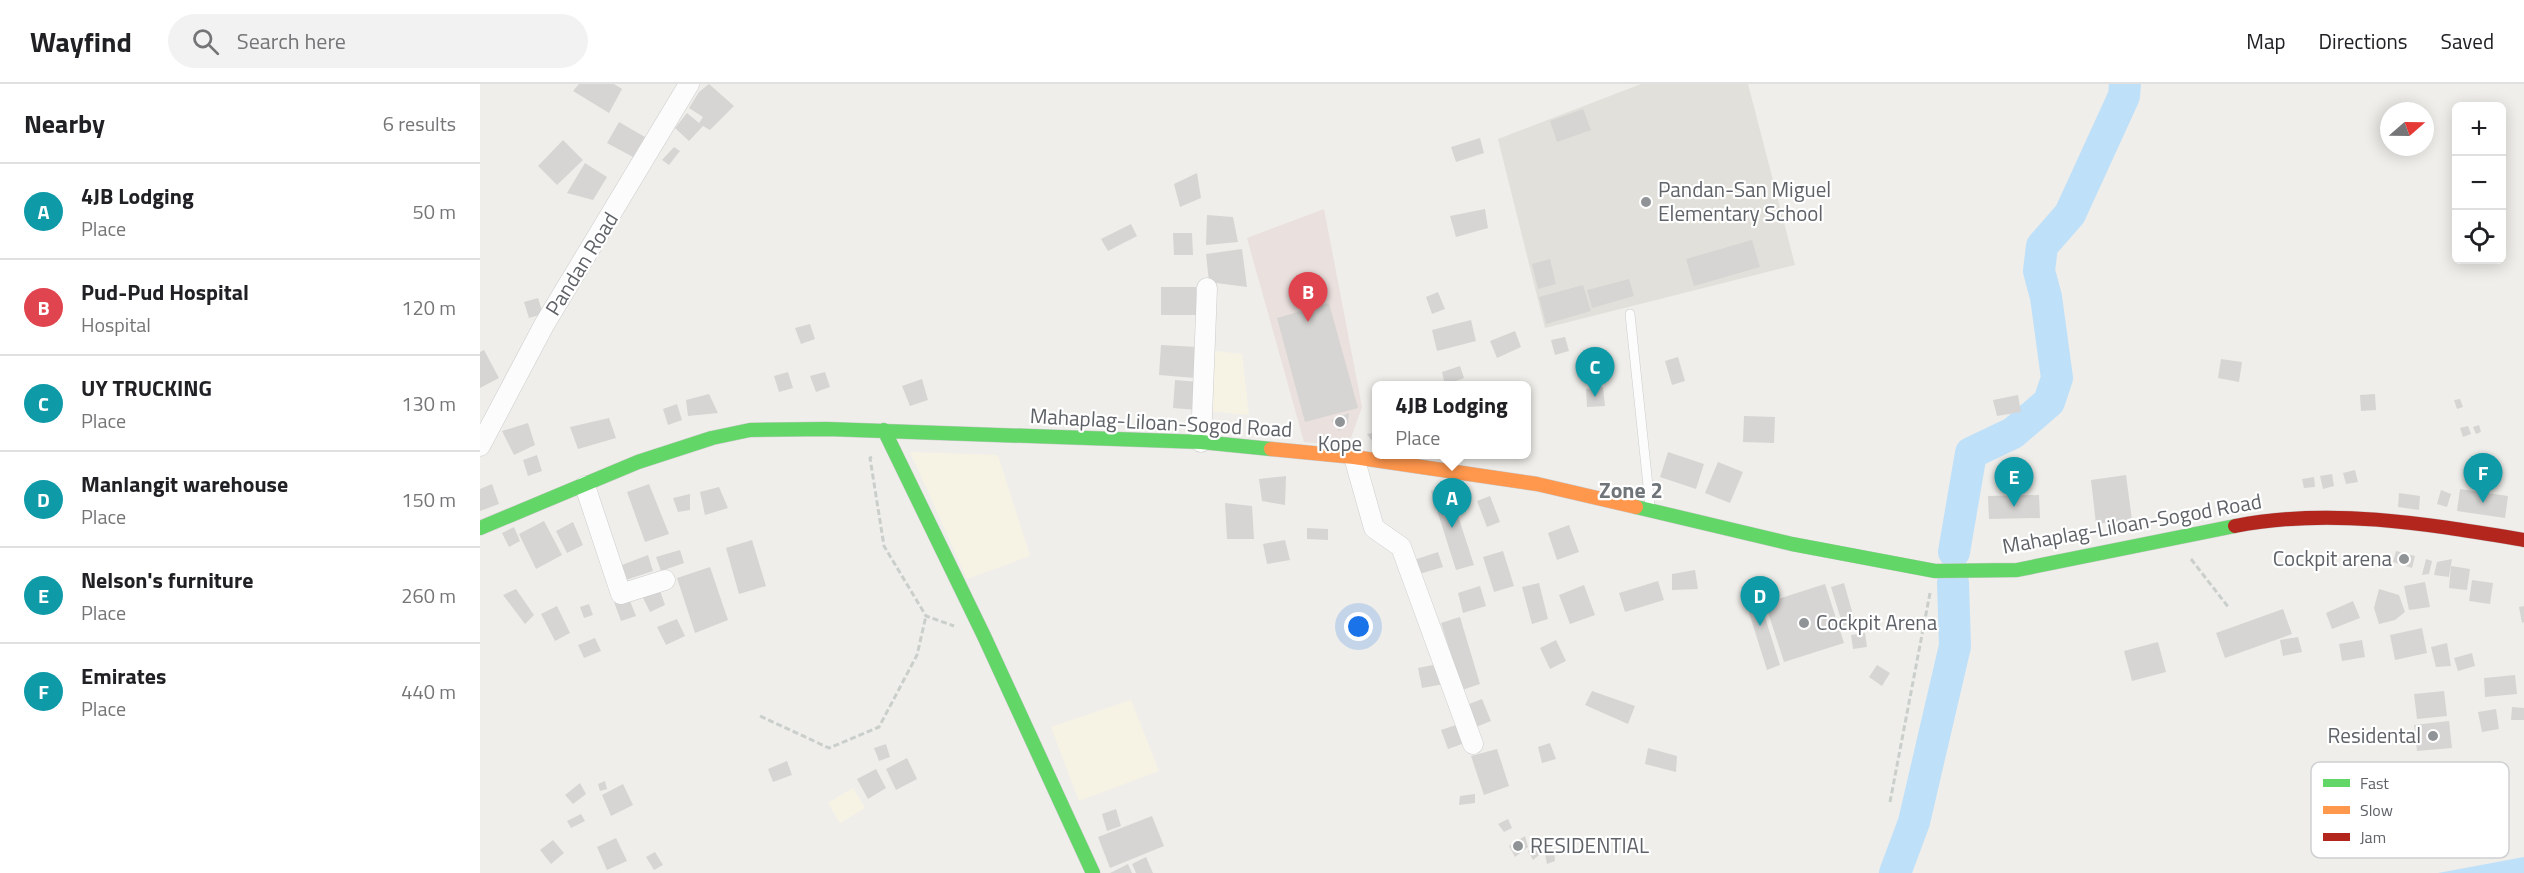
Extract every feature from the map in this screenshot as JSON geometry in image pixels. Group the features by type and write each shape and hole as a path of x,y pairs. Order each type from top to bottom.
{"main road":[{"name":"Mahaplag-Liloan-Sogod Road","path":"480,528 638,462 712,438 750,430 884,430 1201,442 1354,457 1537,484 1792,544 1935,571 2017,570 2262,520 2325,517 2414,522 2524,540"},
{"path":"884,430 984,636 1093,873"}],"street":[{"name":"Pandan Road","path":"480,446 544,325 689,84"},
{"path":"1201,442 1207,288"},
{"path":"1354,457 1374,528 1401,547 1473,744"},
{"path":"585,486 621,594 665,580"}],"lane":[{"path":"1630,314 1650,510"}],"path":[{"path":"894,449 870,458 884,546 926,616 984,636"},
{"path":"2176,538 2229,608"},
{"path":"1890,802 1935,571"},
{"path":"760,716 829,748 879,728 917,655 926,616"}],"shaded area":[{"name":"Pandan-San Miguel Elementary School","path":"1641,84 1748,84 1795,265 1545,328 1498,139"},
{"path":"1324,209 1362,407 1348,446 1304,442 1247,238"},
{"path":"1208,350 1242,354 1249,415 1208,411"},
{"path":"910,452 998,455 1030,556 967,579"},
{"path":"1131,700 1159,771 1079,801 1051,727"},
{"path":"853,788 865,808 840,823 828,803"}],"water":[{"path":"2524,857 2524,873 2438,873"}],"building":[{"path":"579,84 614,84 622,89 609,113 573,91"},
{"path":"709,84 734,106 710,130 703,126 689,141 675,128 687,113 699,123 703,117 689,108 699,92"},
{"path":"1583,109 1591,130 1557,142 1550,121"},
{"path":"619,122 645,137 633,157 607,143"},
{"path":"1480,138 1484,153 1456,162 1451,147"},
{"path":"563,140 583,160 557,185 538,166"},
{"path":"674,147 680,151 669,165 662,160"},
{"path":"585,163 607,177 593,200 567,193"},
{"path":"1197,173 1201,198 1180,207 1174,184"},
{"path":"1485,209 1488,228 1456,237 1450,216"},
{"path":"1207,215 1233,217 1238,242 1206,245"},
{"path":"1131,224 1137,236 1108,251 1101,239"},
{"path":"1173,233 1192,233 1193,255 1174,255"},
{"path":"1752,240 1760,267 1694,286 1686,259"},
{"path":"1242,249 1247,287 1209,282 1206,254"},
{"path":"1550,259 1556,284 1538,289 1532,264"},
{"path":"1629,279 1634,296 1592,308 1587,290"},
{"path":"1583,285 1591,311 1546,324 1539,297"},
{"path":"1161,287 1196,287 1197,315 1161,315"},
{"path":"1438,292 1445,309 1432,314 1426,297"},
{"path":"538,298 543,314 529,318 524,302"},
{"path":"1329,303 1358,408 1305,422 1277,318"},
{"path":"1471,320 1476,341 1437,351 1432,330"},
{"path":"810,324 815,339 801,344 795,328"},
{"path":"1515,331 1521,347 1497,358 1490,341"},
{"path":"1565,337 1569,351 1555,355 1551,340"},
{"path":"1161,345 1197,347 1195,378 1159,375"},
{"path":"484,350 499,378 480,388 480,352"},
{"path":"1678,357 1685,381 1672,385 1665,361"},
{"path":"2221,359 2242,362 2239,382 2218,378"},
{"path":"1460,366 1464,378 1444,381 1442,372"},
{"path":"788,372 793,388 779,392 774,376"},
{"path":"825,372 830,387 816,392 810,376"},
{"path":"922,379 928,400 910,406 902,386"},
{"path":"1175,380 1200,382 1198,410 1173,408"},
{"path":"1603,387 1605,406 1587,407 1586,389"},
{"path":"709,394 718,413 688,416 686,400"},
{"path":"2375,394 2376,410 2361,411 2360,395"},
{"path":"2018,395 2021,412 1997,416 1993,400"},
{"path":"2460,399 2463,407 2457,409 2454,400"},
{"path":"677,404 682,420 668,425 663,409"},
{"name":"Kope","path":"1349,413 1348,423 1339,431 1331,420"},
{"path":"1744,416 1775,417 1774,443 1743,442"},
{"path":"609,418 616,438 578,449 570,427"},
{"path":"528,423 535,445 514,455 502,431"},
{"path":"2479,425 2481,432 2476,434 2473,427"},
{"path":"2468,426 2471,434 2463,437 2460,428"},
{"path":"1668,452 1704,464 1696,489 1660,477"},
{"path":"537,455 542,471 528,476 523,460"},
{"path":"1718,462 1743,472 1730,503 1705,493"},
{"path":"2355,470 2358,482 2346,484 2343,473"},
{"path":"2332,474 2334,486 2323,489 2320,476"},
{"path":"2126,475 2132,520 2096,524 2091,480"},
{"path":"1286,476 1285,505 1262,501 1259,479"},
{"path":"2314,477 2315,487 2304,488 2302,479"},
{"path":"492,484 499,504 480,511 480,489"},
{"path":"649,484 669,534 645,542 627,492"},
{"path":"1448,485 1474,565 1456,570 1431,491"},
{"path":"719,487 728,508 705,515 700,492"},
{"path":"2460,489 2508,496 2505,518 2457,511"},
{"path":"2441,490 2451,494 2447,507 2437,504"},
{"path":"2399,493 2420,496 2419,510 2398,507"},
{"path":"690,494 690,510 678,512 673,498"},
{"path":"2039,495 2040,518 1989,519 1988,496"},
{"path":"1490,496 1500,522 1487,527 1477,501"},
{"path":"1225,503 1252,506 1254,539 1227,539"},
{"path":"544,521 562,555 536,569 519,534"},
{"path":"573,522 583,545 567,553 556,531"},
{"path":"1569,525 1579,552 1557,560 1548,533"},
{"path":"514,527 520,541 509,547 502,533"},
{"path":"1307,528 1328,529 1328,540 1307,539"},
{"path":"752,540 766,586 739,594 726,548"},
{"path":"1285,540 1290,560 1267,564 1263,544"},
{"path":"680,550 684,563 661,571 656,557"},
{"path":"1503,551 1514,586 1494,592 1483,557"},
{"name":"Cockpit arena","path":"2396,551 2415,556 2412,568 2393,562"},
{"path":"1438,552 1443,567 1416,575 1411,561"},
{"path":"648,555 653,571 626,580 622,565"},
{"path":"2426,559 2432,561 2429,574 2422,575"},
{"path":"2452,559 2449,577 2434,575 2437,562"},
{"path":"2451,566 2470,569 2467,590 2449,588"},
{"path":"710,567 728,620 695,633 677,578"},
{"path":"1695,570 1698,589 1672,590 1672,574"},
{"path":"2472,580 2493,583 2490,604 2469,601"},
{"path":"1658,581 1664,600 1625,612 1619,593"},
{"path":"1754,582 1780,665 1767,670 1741,587"},
{"path":"2425,582 2430,607 2409,610 2404,586"},
{"path":"1539,583 1548,619 1532,624 1522,587"},
{"path":"1844,583 1855,622 1843,626 1831,587"},
{"name":"Cockpit Arena","path":"1825,584 1844,643 1784,662 1765,603"},
{"path":"658,585 665,605 650,612 640,592"},
{"path":"1584,585 1595,615 1570,624 1559,595"},
{"path":"1480,586 1486,606 1463,613 1458,593"},
{"path":"516,589 534,615 525,624 503,595"},
{"path":"2379,589 2399,595 2405,612 2395,620 2379,624 2374,608"},
{"path":"628,596 636,616 621,621 614,602"},
{"path":"2353,601 2360,618 2332,629 2326,613"},
{"path":"589,604 593,615 584,618 580,607"},
{"path":"557,606 570,633 555,641 541,614"},
{"path":"2524,606 2524,622 2522,623 2519,607"},
{"path":"2283,609 2292,634 2225,658 2216,633"},
{"path":"1460,617 1480,684 1462,690 1441,623"},
{"path":"677,619 685,636 666,645 657,627"},
{"path":"2422,628 2427,653 2395,660 2390,635"},
{"path":"1865,633 1867,647 1853,649 1851,635"},
{"path":"2298,637 2302,652 2283,656 2280,640"},
{"path":"595,638 601,651 584,658 578,645"},
{"path":"1556,640 1566,661 1550,669 1540,648"},
{"path":"2362,640 2365,657 2342,661 2339,644"},
{"path":"2158,642 2166,672 2132,681 2124,651"},
{"path":"2447,643 2451,666 2436,667 2431,647"},
{"path":"2472,653 2475,666 2458,671 2454,658"},
{"path":"1433,665 1444,684 1422,688 1418,668"},
{"path":"1877,665 1890,673 1882,686 1869,677"},
{"path":"2515,675 2517,694 2485,697 2484,678"},
{"path":"1592,691 1635,706 1628,724 1585,705"},
{"path":"2444,691 2447,716 2417,719 2414,694"},
{"path":"1482,699 1491,721 1476,727 1469,704"},
{"path":"2512,707 2524,708 2524,720 2511,720"},
{"path":"2496,709 2499,729 2482,732 2478,712"},
{"name":"Residental","path":"2449,721 2452,748 2417,751 2414,725"},
{"path":"1459,724 1465,743 1448,749 1441,730"},
{"path":"1550,743 1556,759 1542,763 1538,747"},
{"path":"886,744 890,757 879,761 874,748"},
{"path":"1648,748 1677,756 1676,772 1645,764"},
{"path":"1497,749 1509,786 1484,795 1471,756"},
{"path":"907,758 917,779 896,790 886,769"},
{"path":"787,761 792,775 773,782 768,769"},
{"path":"876,769 886,788 868,799 857,779"},
{"path":"605,781 607,789 600,791 598,784"},
{"path":"580,783 586,794 573,804 565,795"},
{"path":"623,784 633,805 611,816 602,795"},
{"name":"RESIDENTIAL","path":"1475,794 1475,803 1459,805 1460,796"},
{"path":"1116,809 1121,826 1107,831 1102,814"},
{"path":"581,814 585,821 571,828 567,821"},
{"path":"1152,816 1164,846 1110,868 1098,837"},
{"path":"1508,819 1512,828 1504,832 1498,824"},
{"name":"RESIDENTIAL","path":"1525,836 1528,847 1515,857 1509,846"},
{"path":"616,838 627,861 607,870 597,847"},
{"path":"553,840 564,853 551,864 540,850"},
{"path":"1536,848 1539,855 1533,860 1528,851"},
{"path":"1554,850 1555,861 1547,864 1545,854"},
{"path":"655,852 663,865 654,870 646,857"},
{"path":"1146,857 1153,873 1136,873 1132,864"},
{"path":"1128,864 1132,873 1110,873"}],"waterway":[{"path":"1954,552 1971,453 2013,433 2049,402 2057,378 2046,297 2039,271 2042,246 2070,214 2124,96 2125,84"},
{"path":"1895,873 1914,822 1955,646 1953,583"}],"traffic: fast":[{"path":"480,528 638,462 712,438 750,430 827,429 1201,442 1271,449"},
{"path":"884,430 984,636 1093,873"},
{"path":"1636,507 1792,544 1935,571 2017,570 2235,526"}],"traffic: slow":[{"path":"1271,449 1354,457 1537,484 1636,507"}],"traffic: jam":[{"path":"2235,526 2271,520 2343,518 2452,528 2524,540"}],"place":[{"name":"Pandan-San Miguel Elementary School","path":"1646,202"},
{"name":"Pud-Pud Hospital","path":"1308,322"},
{"name":"UY TRUCKING","path":"1595,397"},
{"name":"Kope","path":"1340,422"},
{"name":"Emirates","path":"2483,503"},
{"name":"Nelson's furniture","path":"2014,507"},
{"name":"4JB Lodging","path":"1452,528"},
{"name":"Cockpit arena","path":"2404,559"},
{"name":"Cockpit Arena","path":"1804,623"},
{"name":"Manlangit warehouse","path":"1760,626"},
{"name":"Residental","path":"2433,736"},
{"name":"RESIDENTIAL","path":"1518,846"}],"district":[{"name":"Zone 2","path":"1631,490"}]}
